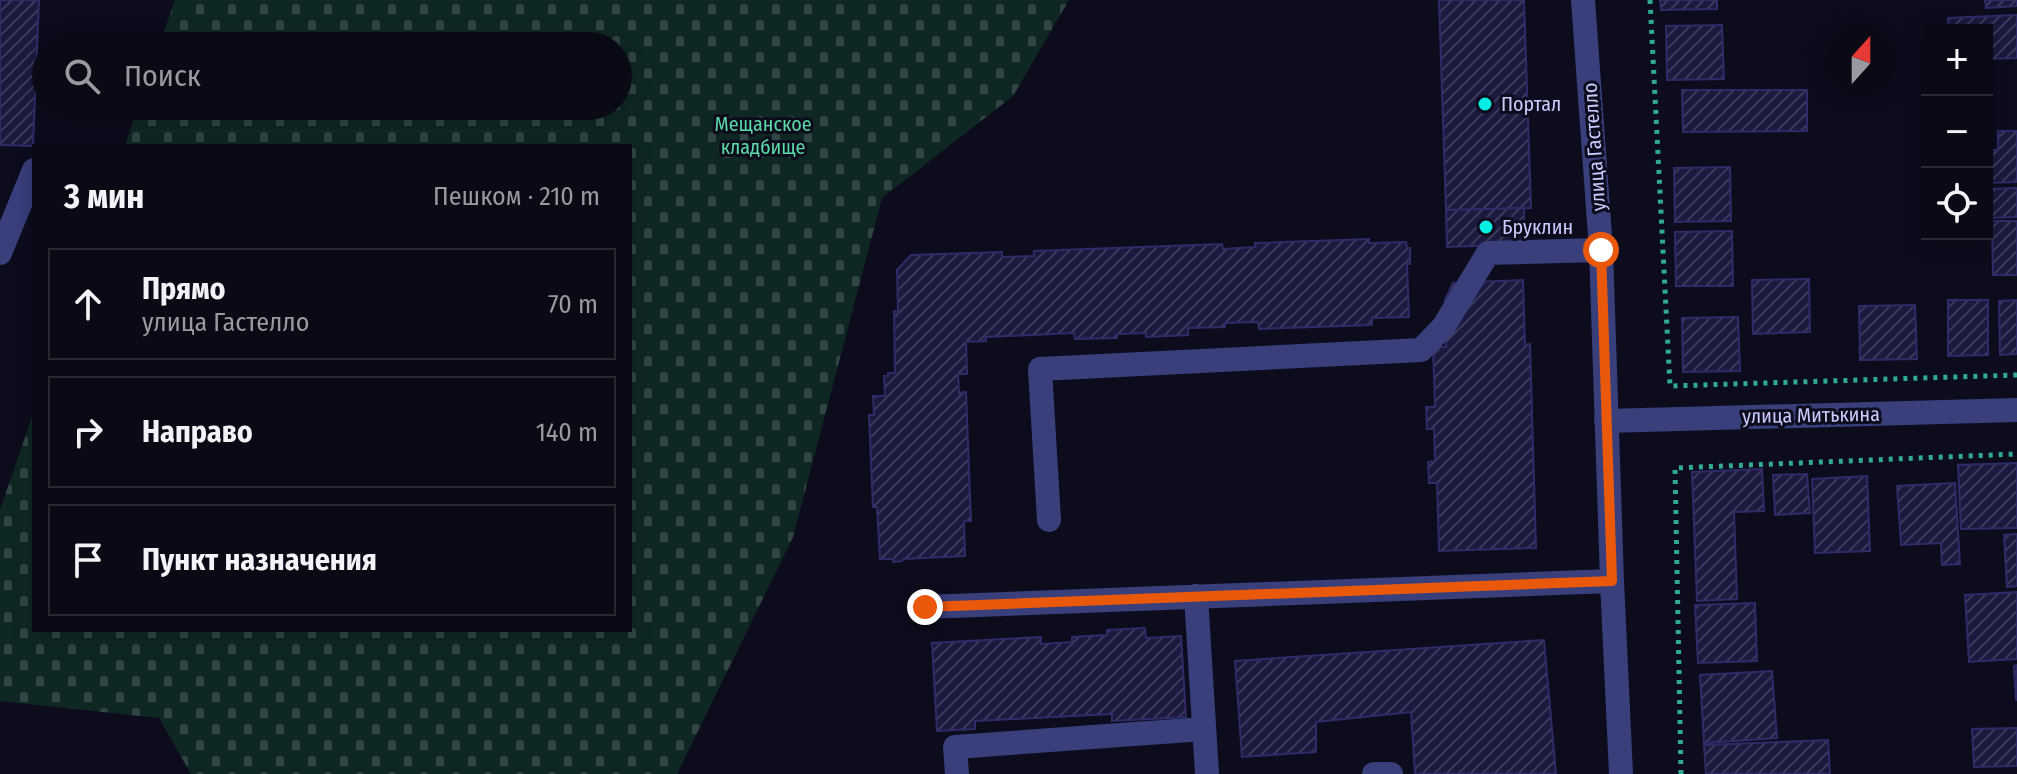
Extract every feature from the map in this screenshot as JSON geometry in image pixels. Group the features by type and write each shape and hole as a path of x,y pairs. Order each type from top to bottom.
{"street":[{"name":"улица Гастелло","path":"1583,0 1601,250 1621,774"},
{"path":"0,253 32,175"},
{"path":"1049,520 1040,369 1421,350 1444,326 1488,253 1601,250"},
{"name":"улица Митькина","path":"1606,421 2017,410"},
{"path":"925,607 1612,581"},
{"path":"1196,596 1207,774"},
{"path":"957,774 955,747 1204,729"},
{"path":"1374,774 1391,774"}],"path":[{"path":"1650,0 1670,386 2017,375"},
{"path":"1681,774 1675,468 2017,454"}],"green space":[{"name":"Мещанское кладбище","path":"175,0 1069,0 1013,96 882,198 793,537 677,774 191,774 159,718 0,701 0,510 32,417 32,632 632,632 632,144 126,144 133,120 632,120 632,32 164,32"}],"building":[{"path":"0,0 39,0 38,32 32,32 33,144 0,145"},
{"name":"Портал","path":"1439,0 1524,0 1531,208 1446,210"},
{"path":"1660,0 1717,0 1717,9 1661,10"},
{"path":"1985,0 2017,0 2017,6 1986,8"},
{"path":"2017,15 2017,58 1993,59 1993,24 1948,24 1948,18"},
{"path":"1722,25 1724,79 1667,80 1666,26"},
{"path":"1682,90 1807,90 1807,131 1683,132"},
{"path":"1998,131 2017,131 2017,182 1993,183 1993,150 1998,150"},
{"path":"1730,167 1731,221 1675,222 1674,168"},
{"path":"2017,188 2017,217 1993,218 1993,189"},
{"name":"Бруклин","path":"1524,208 1525,244 1447,247 1446,210"},
{"path":"1993,221 2017,221 2017,275 1993,275"},
{"path":"1732,231 1733,286 1676,286 1675,232"},
{"path":"1369,239 1369,243 1406,242 1407,248 1410,248 1410,264 1407,264 1409,317 1372,318 1372,325 1259,329 1258,322 1225,323 1225,327 1188,328 1188,335 1146,337 1146,333 1117,334 1117,338 1075,339 1074,333 986,337 986,341 966,342 967,374 958,374 959,393 966,392 971,521 964,521 965,556 893,562 893,559 880,559 877,507 873,507 869,415 874,415 873,396 885,396 884,376 895,373 897,270 911,255 1002,252 1002,257 1034,256 1034,251 1222,244 1223,249 1255,247 1255,243"},
{"path":"1809,279 1810,332 1753,334 1752,280"},
{"path":"1523,280 1525,345 1530,344 1536,548 1439,551 1437,483 1429,483 1428,462 1435,461 1434,429 1427,429 1426,407 1435,407 1433,347 1446,347 1445,300 1453,283"},
{"path":"1948,300 1988,300 1988,355 1948,356"},
{"path":"2017,300 2017,354 2000,355 1999,301"},
{"path":"1915,305 1917,359 1860,360 1859,306"},
{"path":"1738,317 1740,371 1683,372 1682,318"},
{"path":"2017,463 2017,528 1961,529 1958,465"},
{"path":"1762,469 1764,511 1734,512 1737,599 1697,601 1692,472"},
{"path":"1807,474 1810,513 1775,515 1773,475"},
{"path":"1867,476 1870,551 1815,553 1812,479"},
{"path":"1955,483 1960,564 1942,565 1941,543 1901,545 1897,486"},
{"path":"2017,534 2017,586 2007,587 2004,535"},
{"path":"2017,592 2017,659 1969,662 1965,595"},
{"path":"1755,603 1757,661 1698,663 1695,605"},
{"path":"1145,628 1146,638 1181,636 1186,717 1112,721 1112,714 975,721 975,729 937,731 932,643 1041,637 1041,644 1072,642 1072,637 1107,635 1107,630"},
{"path":"1544,640 1556,774 1415,774 1411,712 1316,722 1316,752 1242,757 1235,661"},
{"path":"2017,665 2017,700 2016,700 2014,666"},
{"path":"1772,671 1777,738 1704,743 1700,675"},
{"path":"2017,728 2017,766 1974,767 1972,729"},
{"path":"1828,740 1830,774 1706,774 1704,745"}],"place":[{"name":"Портал","path":"1485,104"},
{"name":"Бруклин","path":"1486,227"}],"route":[{"path":"925,607 1612,581 1601,250"}]}
